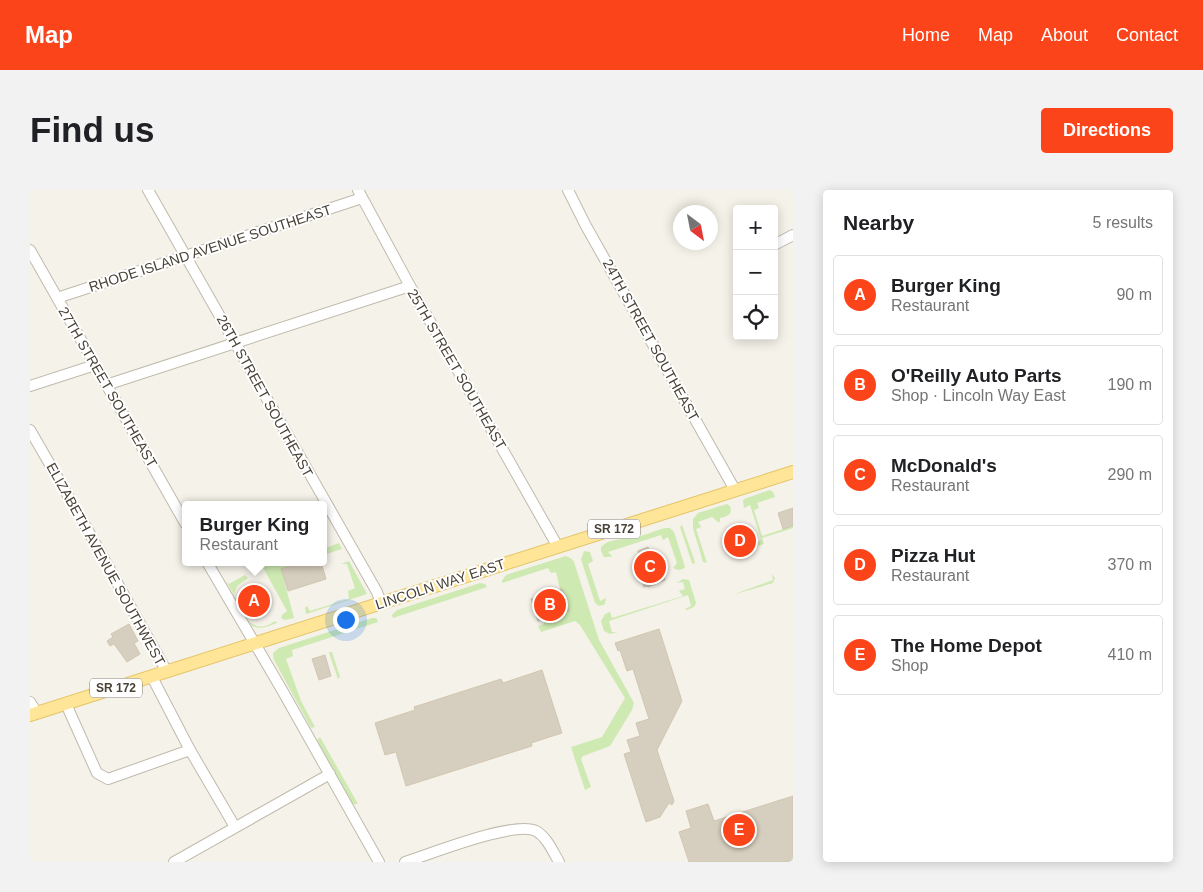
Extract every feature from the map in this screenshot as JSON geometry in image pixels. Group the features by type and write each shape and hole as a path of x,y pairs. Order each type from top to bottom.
{"main road":[{"name":"LINCOLN WAY EAST","path":"33,714 793,472"}],"street":[{"name":"26TH STREET SOUTHEAST","path":"148,190 325,501"},
{"name":"24TH STREET SOUTHEAST","path":"568,190 586,226 735,490"},
{"name":"RHODE ISLAND AVENUE SOUTHEAST","path":"57,298 360,194"},
{"name":"25TH STREET SOUTHEAST","path":"360,194 558,547"},
{"path":"778,243 793,235"},
{"name":"27TH STREET SOUTHEAST","path":"30,250 182,519"},
{"path":"106,385 410,286"},
{"path":"30,386 95,365"},
{"name":"ELIZABETH AVENUE SOUTHWEST","path":"30,430 82,518 167,672"},
{"name":"26TH STREET SOUTHEAST","path":"327,504 368,576 381,603"},
{"path":"209,566 330,774 378,862"},
{"path":"152,677 190,750 235,827"},
{"path":"30,702 33,714"},
{"path":"66,704 96,773 108,779 190,750"},
{"path":"174,862 330,774"},
{"path":"406,862 509,830 525,828 540,834 559,862"}],"green space":[{"path":"770,490 775,497 757,503 759,508 754,510 762,536 793,526 793,528 762,538 764,544 757,546 761,539 750,505 744,508 743,501"},
{"path":"727,504 731,509 730,513 720,518 720,522 712,517 698,522 701,527 696,529 707,563 703,562 693,528 693,519 698,513"},
{"path":"682,525 695,562 694,564 692,563 680,527"},
{"path":"670,528 674,532 685,567 683,569 673,568 677,563 668,537 663,540 661,535 608,552 611,557 604,557 601,551 601,547 608,542 636,537"},
{"path":"339,543 342,549 327,554 327,548"},
{"path":"584,551 590,552 593,561 588,564 600,601 606,598 603,605 599,606 595,603 581,559"},
{"path":"566,556 574,562 599,640 634,703 632,710 610,746 583,756 581,759 591,787 585,790 571,747 602,737 625,698 580,625 575,621 541,632 538,626 544,624 543,619 569,611 562,589 560,589 556,572 551,573 548,568 502,583 506,575"},
{"path":"349,561 367,594 306,614 305,608 307,606 310,611 349,599 348,591 355,588 347,564 341,564"},
{"path":"262,566 290,566 281,569 294,618 285,620 281,618 287,611"},
{"path":"772,574 775,578 773,583 732,595 773,580"},
{"path":"245,575 248,578 237,586 234,594 236,599 226,581 229,584"},
{"path":"683,579 689,580 696,603 694,607 685,609 691,606 688,595 609,621 612,632 617,632 610,634 604,631 601,621 605,614 610,612 612,618 683,596 679,591 685,589 683,582 677,583"},
{"path":"480,583 485,584 487,587 393,618 392,615 397,610"},
{"path":"376,618 378,622 292,650 293,656 286,659 301,701 315,727 311,728 274,660 273,653 279,648"},
{"path":"249,621 254,625 260,626 275,621 277,623 258,628 251,625"},
{"path":"332,652 340,677 338,679 329,653"},
{"path":"320,737 358,804 353,804 317,740"}],"building":[{"path":"793,508 793,526 783,529 778,513"},
{"path":"740,527 749,553 744,555 743,552 737,554 730,530"},
{"path":"648,547 651,556 659,555 665,580 644,587 636,560 640,559 638,551"},
{"path":"290,566 322,566 326,579 288,591 281,569"},
{"path":"562,589 569,611 538,621 531,599"},
{"path":"253,591 254,593 258,591 269,611 256,619 241,597"},
{"path":"129,624 138,641 134,643 140,654 127,662 114,644 110,646 107,641 113,637 111,634"},
{"path":"659,629 682,701 657,750 674,801 672,805 669,803 660,817 646,822 624,754 631,752 627,740 640,736 636,723 649,719 633,669 627,671 620,650 618,651 615,643"},
{"path":"325,655 331,676 319,680 312,659"},
{"path":"542,670 562,733 531,743 532,746 406,786 396,752 385,755 375,723 415,710 414,707 501,679 503,683"},
{"path":"793,796 793,862 689,862 679,832 691,828 686,811 708,804 714,821"}],"place":[{"name":"Pizza Hut","path":"740,541"},
{"name":"McDonald's","path":"650,567"},
{"name":"Burger King","path":"254,601"},
{"name":"O'Reilly Auto Parts","path":"550,605"},
{"name":"The Home Depot","path":"739,830"}]}
